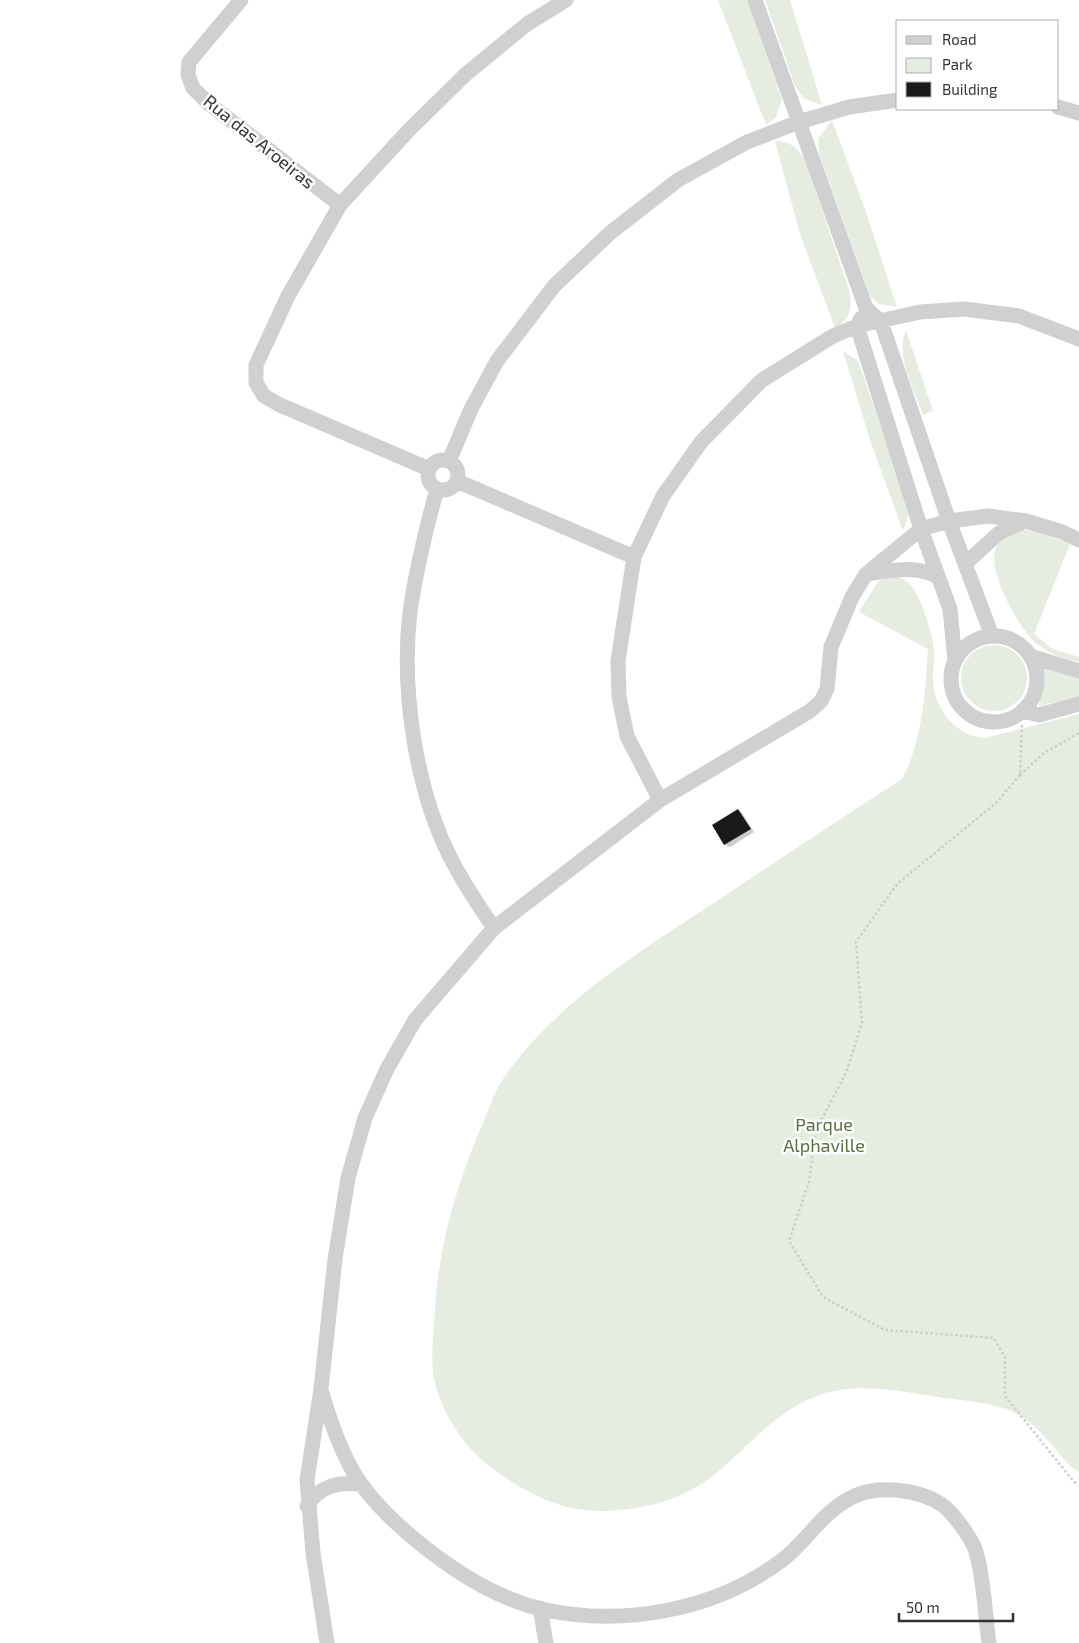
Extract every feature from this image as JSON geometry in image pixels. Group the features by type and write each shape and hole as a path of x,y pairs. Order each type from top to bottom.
{"street":[{"name":"Rua das Aroeiras","path":"241,0 189,62 188,76 194,88 208,103 340,206"},
{"path":"429,469 280,405 264,396 256,383 256,365 288,296 340,206 408,131 466,74 528,24 566,0"},
{"path":"756,0 866,308 881,322 949,520 992,636"},
{"path":"449,461 471,409 497,361 554,286 610,233 678,180 746,142 799,122 849,108 896,100"},
{"path":"1059,107 1079,113"},
{"path":"866,308 857,326 920,529 950,610 955,661 951,677 953,691 959,703 968,713 980,720 993,722 1011,718 1022,711 1031,700 1036,685 1036,670 1030,656 1014,641 992,636 971,643 955,661"},
{"path":"660,800 626,736 618,697 618,661 634,557 663,496 701,442 762,380 833,336 857,326 920,312 964,309 1019,316 1079,339"},
{"path":"437,460 449,461 457,469 457,481 449,489 437,489 429,481 429,469 437,460"},
{"path":"457,481 634,557"},
{"path":"437,489 423,542 410,612 407,671 414,737 428,800 449,855 470,894 494,928"},
{"path":"327,1643 307,1506 307,1480 321,1389 335,1259 348,1178 365,1118 387,1069 415,1020 494,928 660,800 810,711 821,701 827,689 831,646 852,597 866,574 920,529 949,520 988,516 1026,521 1062,532 1079,540"},
{"path":"966,563 999,533 1026,521"},
{"path":"866,574 915,570 928,571 938,577"},
{"path":"1030,656 1079,671"},
{"path":"1022,711 1039,715 1079,704"},
{"path":"321,1389 328,1413 349,1465 361,1484 422,1546 467,1578 503,1595 540,1608 578,1614 631,1615 679,1609 706,1600 749,1581 782,1560 836,1505 859,1494 886,1490 913,1493 942,1504 961,1526 976,1550 989,1643"},
{"path":"307,1506 314,1495 328,1487 338,1483 361,1484"},
{"path":"540,1608 546,1643"}],"path":[{"path":"1020,776 1022,711"},
{"path":"1079,733 1044,753 996,803 897,884 856,942 862,1023 846,1073 816,1130 809,1182 789,1241 823,1297 884,1330 994,1338 1005,1358 1005,1396 1074,1482 1079,1484"}],"green space":[{"path":"718,0 748,0 782,99 776,117 766,125"},
{"path":"765,0 790,0 822,105 805,99 795,86"},
{"path":"832,120 866,212 897,307 879,304 870,296 819,154 818,139"},
{"path":"775,141 785,142 794,146 806,162 849,290 851,307 848,316 835,328 800,234"},
{"path":"906,330 933,411 923,415 904,362 903,340"},
{"path":"843,351 857,360 860,366 906,500 909,514 903,531 870,440"},
{"path":"1020,529 1038,532 1070,544 1034,634 1053,649 1079,657 1079,662 1057,656 1037,644 1022,627 1007,601 996,573 995,551 1002,539"},
{"name":"Parque Alphaville","path":"888,577 904,579 916,593 921,603 933,644 935,692 943,711 956,727 975,736 985,738 1079,714 1079,1472 1071,1467 1034,1426 1019,1415 1008,1410 984,1403 893,1390 863,1388 834,1391 820,1395 789,1410 763,1430 714,1475 683,1494 665,1501 646,1506 608,1511 572,1508 561,1505 517,1485 497,1472 478,1456 452,1423 439,1398 435,1385 432,1356 437,1284 445,1235 466,1164 494,1097 505,1076 526,1049 576,1001 660,938 902,779 919,732 928,649 859,612 878,582"},
{"path":"994,645 1007,648 1017,655 1024,665 1027,678 1024,691 1017,701 1007,708 994,711 981,708 971,701 964,691 961,678 964,665 971,655 981,648"},
{"path":"1043,666 1079,679 1079,697 1039,706"}],"building":[{"path":"738,809 751,829 724,845 712,825"}]}
